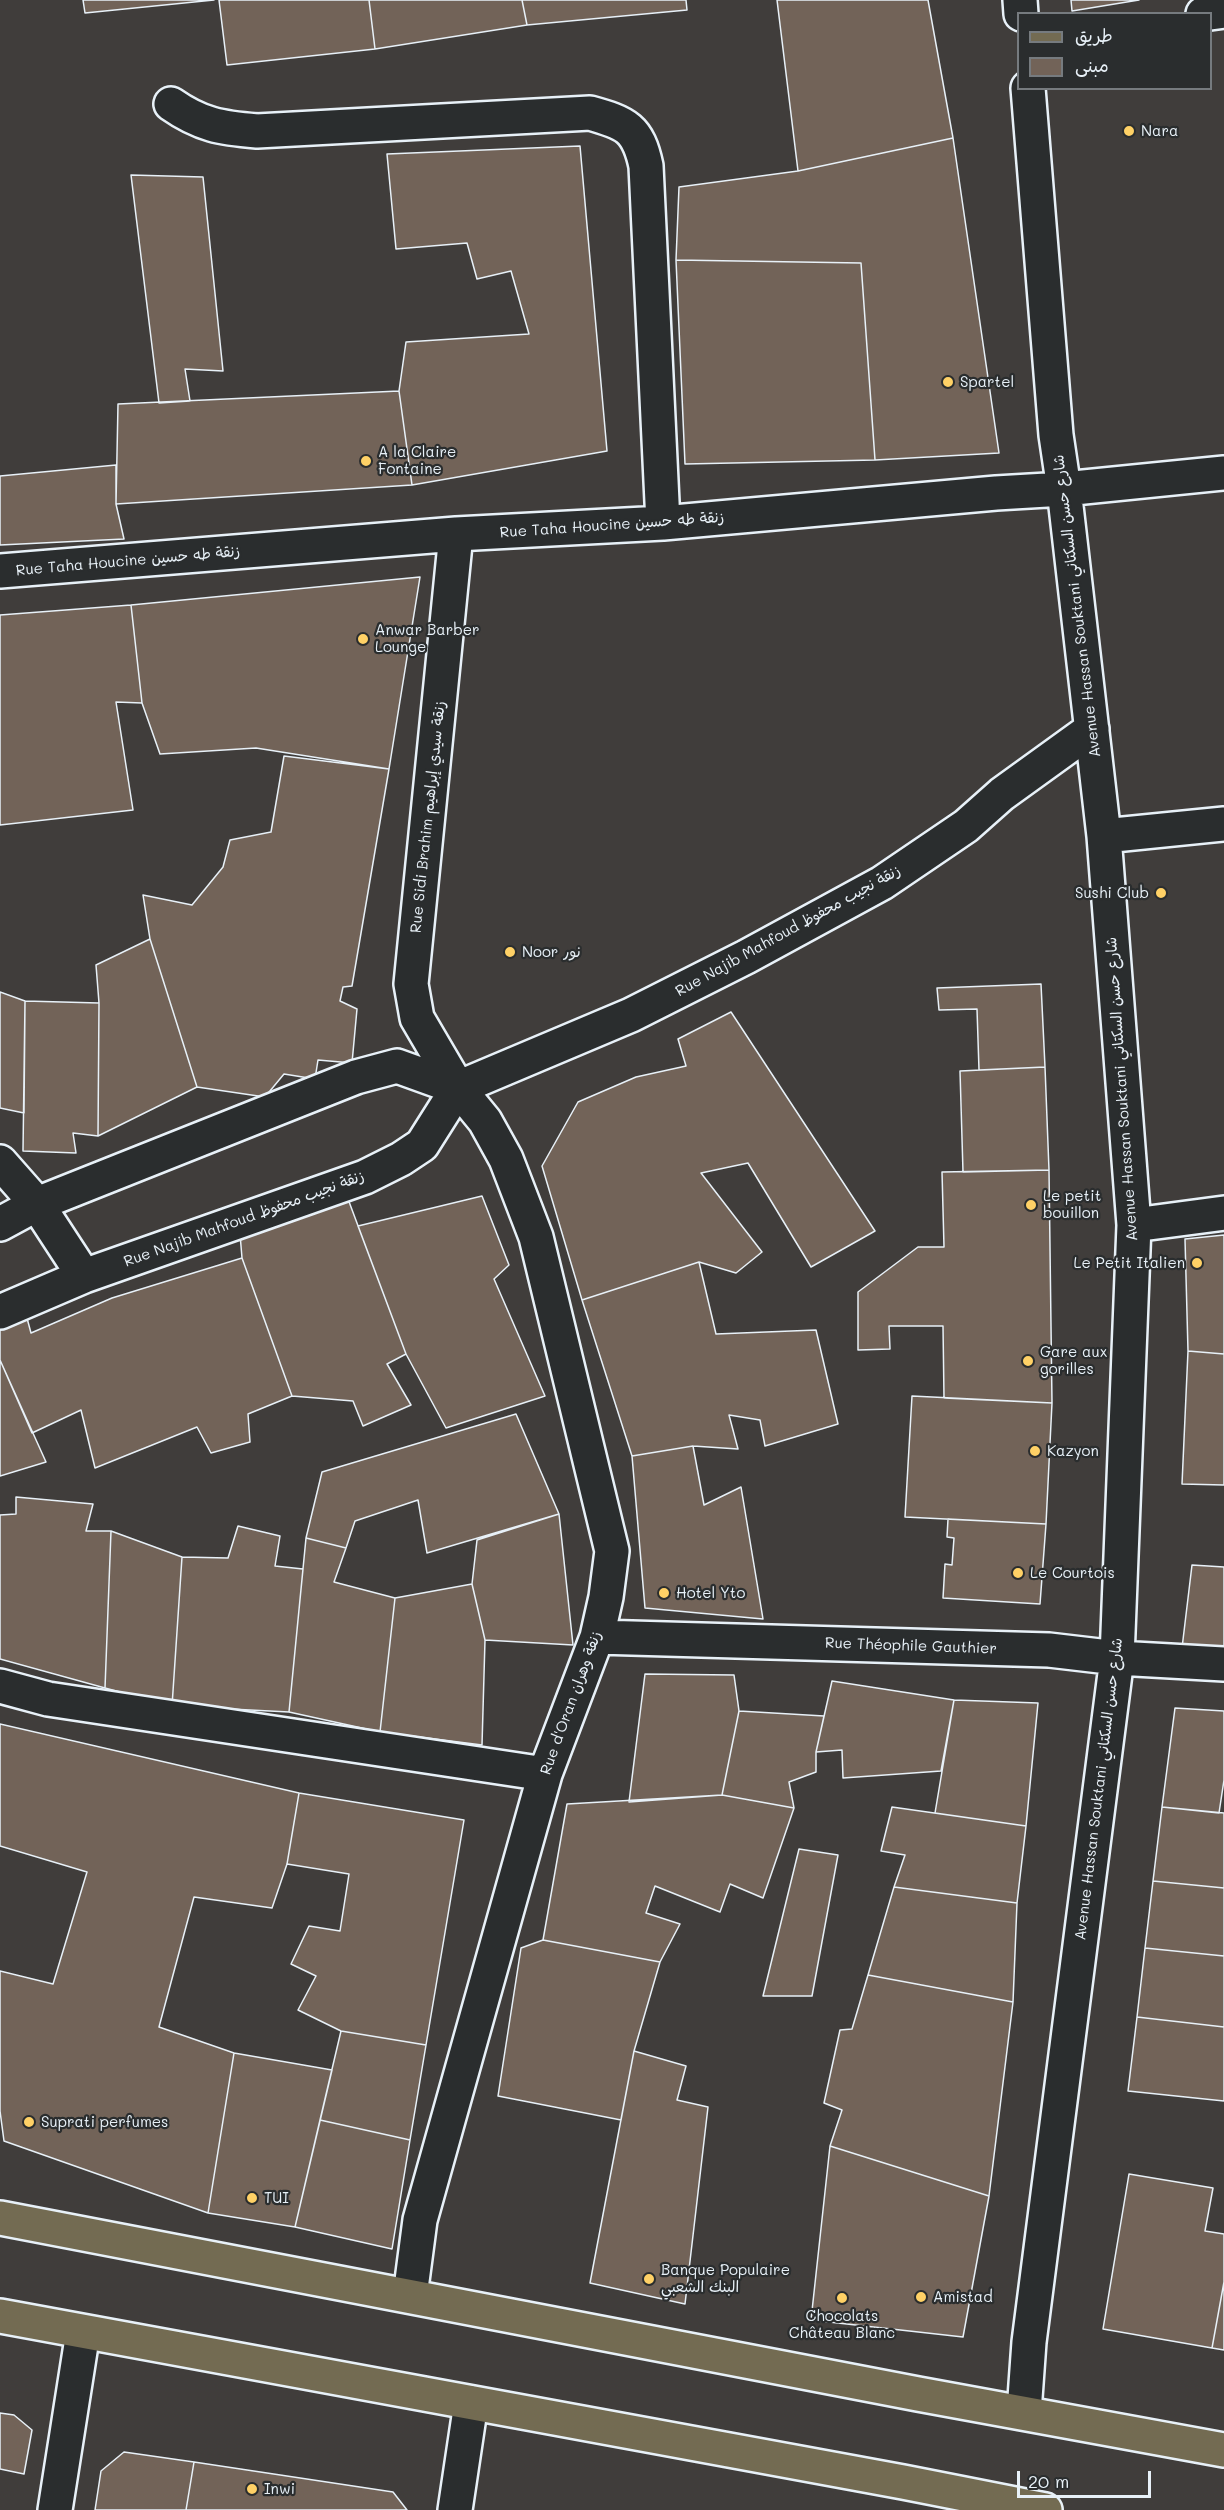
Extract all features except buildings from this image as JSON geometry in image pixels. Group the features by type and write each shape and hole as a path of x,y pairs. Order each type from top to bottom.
{"main road":[{"path":"0,2218 1224,2450"},
{"path":"0,2316 903,2482 977,2504 1045,2510"}],"street":[{"name":"Avenue Hassan Souktani شارع حسن السكتاني","path":"1024,2412 1029,2342 1117,1658 1134,1225 1104,836 1056,435 1028,90"},
{"path":"171,104 192,119 219,128 257,131 590,113 619,121 630,128 641,145 646,166 663,523"},
{"name":"Rue Taha Houcine زنقة طه حسين","path":"0,571 456,534 663,523 1224,473"},
{"name":"Rue Sidi Brahim زنقة سيدي إبراهيم","path":"456,534 411,984 417,1018 458,1088"},
{"name":"Rue Najib Mahfoud زنقة نجيب محفوظ","path":"0,1312 84,1276 365,1177 401,1159 422,1145 458,1088 631,1015 746,957 882,883 966,826 1002,794 1092,729"},
{"path":"1104,836 1224,824"},
{"path":"0,1224 37,1204 356,1077 397,1066 458,1088"},
{"name":"Rue d'Oran زنقة وهران","path":"410,2296 420,2220 545,1774 597,1637 606,1597 612,1551 536,1238 506,1159 485,1121 458,1088"},
{"path":"0,1162 37,1204 84,1276"},
{"path":"1134,1225 1224,1213"},
{"name":"Rue Théophile Gauthier","path":"597,1637 1050,1650 1117,1658 1224,1664"},
{"path":"0,1686 48,1699 545,1774"},
{"path":"54,2510 83,2332"},
{"path":"455,2510 471,2403"}],"place":[{"name":"Nara","path":"1129,131"},
{"name":"Spartel","path":"948,382"},
{"name":"A la Claire Fontaine","path":"366,461"},
{"name":"Anwar Barber Lounge","path":"363,639"},
{"name":"Sushi Club","path":"1161,893"},
{"name":"Noor نور","path":"510,952"},
{"name":"Le petit bouillon","path":"1031,1205"},
{"name":"Le Petit Italien","path":"1197,1263"},
{"name":"Gare aux gorilles","path":"1028,1361"},
{"name":"Kazyon","path":"1035,1451"},
{"name":"Le Courtois","path":"1018,1573"},
{"name":"Hotel Yto","path":"664,1593"},
{"name":"Suprati perfumes","path":"29,2122"},
{"name":"TUI","path":"252,2198"},
{"name":"Banque Populaire البنك الشعبي","path":"649,2279"},
{"name":"Amistad","path":"921,2297"},
{"name":"Chocolats Château Blanc","path":"842,2298"},
{"name":"Inwi","path":"252,2489"}]}
